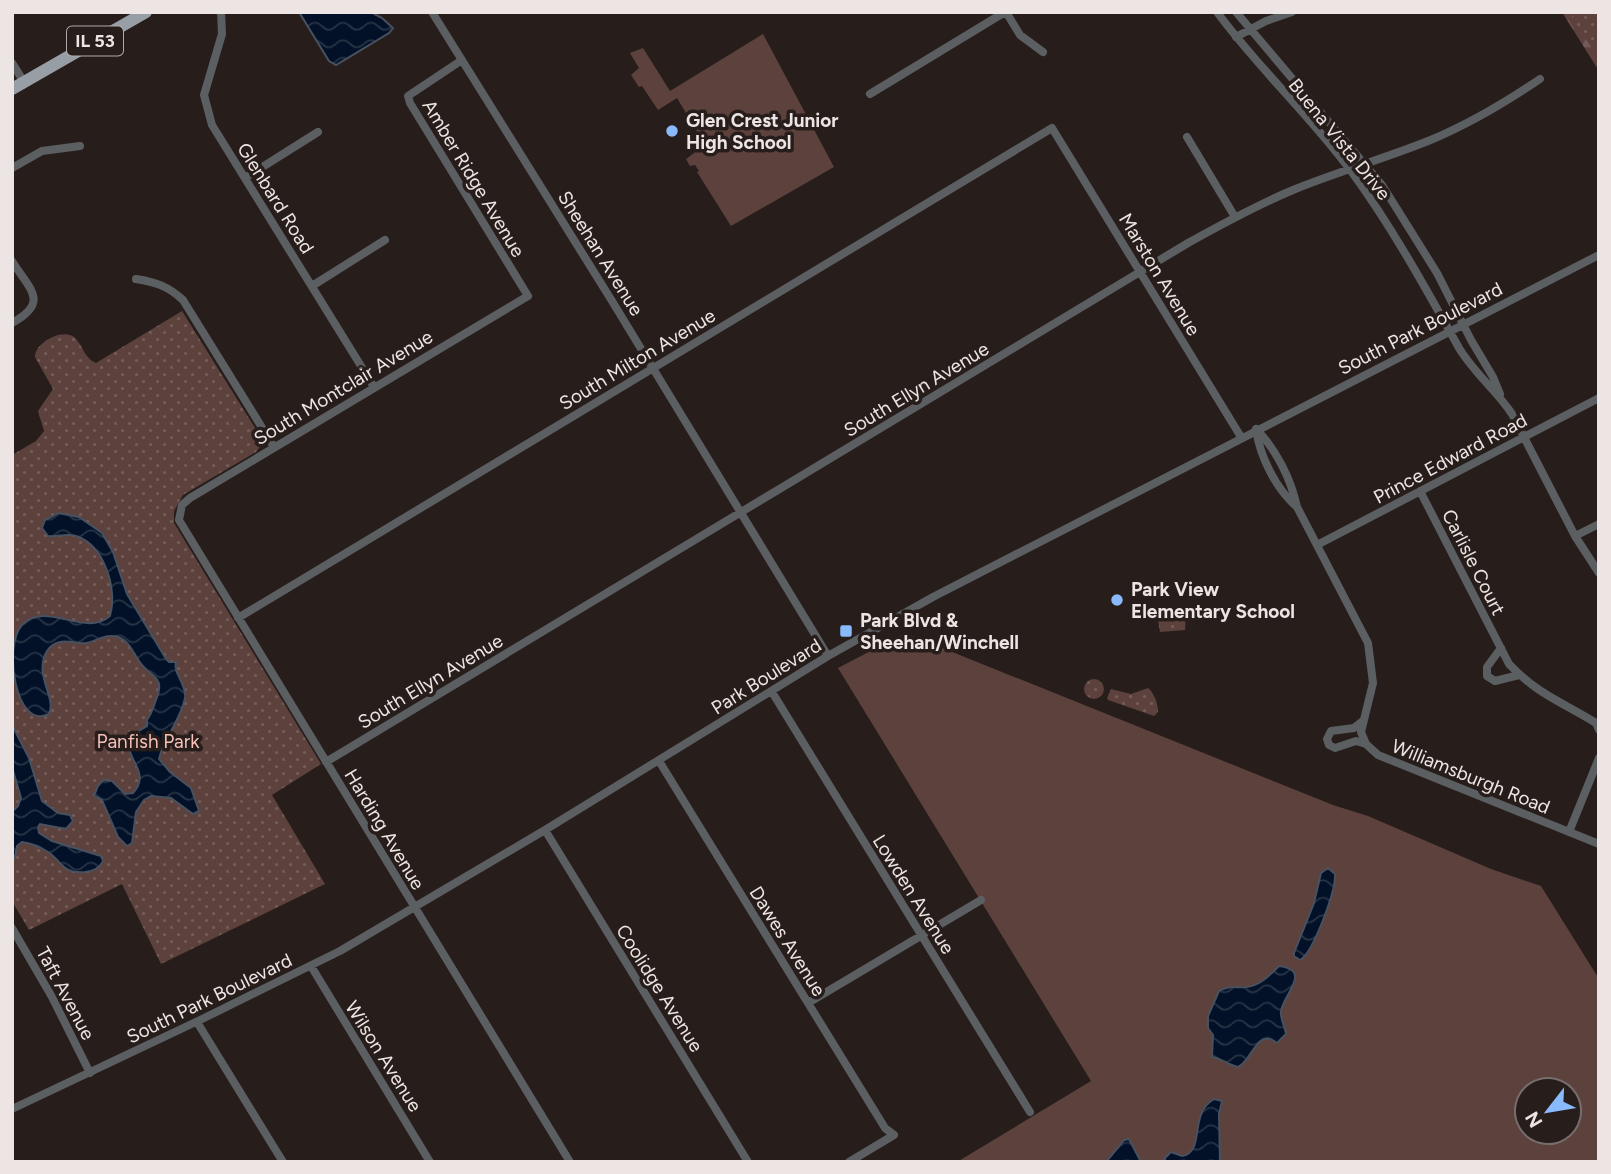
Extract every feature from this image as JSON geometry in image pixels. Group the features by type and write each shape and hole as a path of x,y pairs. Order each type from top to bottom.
{"main road":[{"name":"IL 53","path":"18,85 146,12"}],"street":[{"name":"Glenbard Road","path":"221,12 222,34 204,94 212,125 374,387"},
{"name":"Sheehan Avenue","path":"432,12 742,512 828,656"},
{"path":"870,93 1006,12 1020,35 1043,51"},
{"name":"Buena Vista Drive","path":"1217,12 1350,170 1399,242 1460,350 1485,382 1501,397"},
{"name":"Buena Vista Drive","path":"1236,12 1366,163 1420,244 1493,377 1501,397"},
{"path":"1236,37 1292,12"},
{"name":"Amber Ridge Avenue","path":"462,60 408,96 527,296"},
{"path":"12,63 18,85"},
{"name":"South Ellyn Avenue","path":"326,762 1234,217 1293,190 1461,126 1540,79"},
{"name":"South Milton Avenue","path":"238,618 1052,128"},
{"name":"Marston Avenue","path":"1052,128 1241,437"},
{"path":"245,178 318,132"},
{"path":"1187,137 1234,217"},
{"path":"12,168 41,151 80,146"},
{"path":"312,286 385,240"},
{"name":"South Park Boulevard","path":"1256,429 1599,255"},
{"path":"12,261 35,298 34,307 28,314 12,323"},
{"path":"135,279 153,281 170,289 183,300 274,447"},
{"name":"South Montclair Avenue","path":"180,511 190,498 527,296"},
{"path":"1501,397 1575,536 1599,573"},
{"name":"Prince Edward Road","path":"1317,545 1599,398"},
{"name":"Park Boulevard","path":"414,906 545,830 828,656 933,597 1256,429"},
{"name":"Williamsburgh Road","path":"1256,429 1269,443 1294,493 1297,507 1368,643 1373,683 1361,732 1366,744 1378,755 1599,844"},
{"name":"Carlisle Court","path":"1420,491 1509,664 1543,694 1598,726"},
{"name":"Harding Avenue","path":"180,511 181,526 570,1162"},
{"path":"1575,536 1599,524"},
{"path":"1501,648 1487,667 1487,676 1495,681 1520,675"},
{"name":"Lowden Avenue","path":"772,692 1030,1112"},
{"name":"Williamsburgh Road","path":"1363,720 1354,728 1334,729 1327,739 1329,745 1335,748 1356,741 1366,744"},
{"path":"1569,832 1599,758"},
{"name":"Dawes Avenue","path":"659,761 885,1128 894,1135 849,1162"},
{"name":"Coolidge Avenue","path":"545,830 748,1162"},
{"path":"808,1003 981,900"},
{"name":"South Park Boulevard","path":"12,1110 311,966 414,906"},
{"name":"Taft Avenue","path":"12,928 90,1073"},
{"name":"Wilson Avenue","path":"311,966 430,1162"},
{"path":"197,1022 283,1162"}],"green space":[{"path":"1562,12 1599,12 1599,71"},
{"path":"1569,12 1599,12 1599,60"},
{"path":"763,34 834,167 731,226 695,165 690,166 686,159 705,145 677,98 658,110 642,86 639,87 631,75 639,68 630,53 643,48 670,91"},
{"name":"Panfish Park","path":"182,311 260,436 262,444 256,452 183,495 174,511 174,523 321,764 272,795 325,884 161,964 122,884 29,930 12,901 12,455 36,441 44,431 38,411 53,389 35,357 36,351 44,342 63,334 74,337 89,358 96,363"},
{"path":"1174,608 1186,608 1185,630 1160,632 1157,613 1174,613"},
{"path":"905,633 1333,805 1368,816 1491,869 1541,886 1599,979 1599,1162 957,1162 1091,1081 838,668"},
{"path":"1094,679 1101,682 1104,689 1101,696 1094,699 1087,696 1084,689 1087,682"},
{"path":"1148,688 1157,705 1158,712 1154,716 1107,698 1111,689 1131,694"}],"water":[{"path":"299,12 371,12 393,28 336,65 329,61"},
{"path":"58,513 79,517 102,533 113,552 127,594 166,659 176,662 176,671 184,688 185,698 180,714 159,759 170,772 191,788 199,811 193,814 171,798 151,796 144,800 136,812 132,843 127,846 118,837 102,800 94,796 103,780 112,781 125,794 133,793 139,783 139,774 129,750 129,742 147,726 159,692 156,678 144,667 125,641 110,636 86,643 60,642 48,650 43,660 43,669 51,707 49,714 37,716 28,710 16,683 13,650 16,635 22,625 32,618 42,616 89,623 100,622 110,616 110,581 94,548 76,536 48,536 42,528 45,520"},
{"path":"12,725 29,758 42,801 58,813 70,815 73,821 66,829 40,824 39,833 52,841 101,856 103,861 96,869 72,871 45,850 22,842 17,846 12,861 12,812 21,798 12,767"},
{"path":"1328,868 1335,874 1328,907 1311,946 1300,960 1294,953 1314,903 1321,873"},
{"path":"1279,966 1289,968 1294,972 1295,978 1281,1011 1286,1034 1277,1043 1264,1039 1238,1067 1212,1057 1213,1035 1208,1028 1208,1016 1219,991 1229,987 1256,985"},
{"path":"1214,1099 1222,1101 1219,1114 1220,1162 1165,1162 1171,1152 1182,1156 1193,1148 1201,1114"},
{"path":"1129,1139 1141,1162 1106,1162 1124,1140"}],"place":[{"name":"Glen Crest Junior High School","path":"672,131"},
{"name":"Park View Elementary School","path":"1117,600"},
{"name":"Park Blvd & Sheehan/Winchell","path":"846,631"}]}
